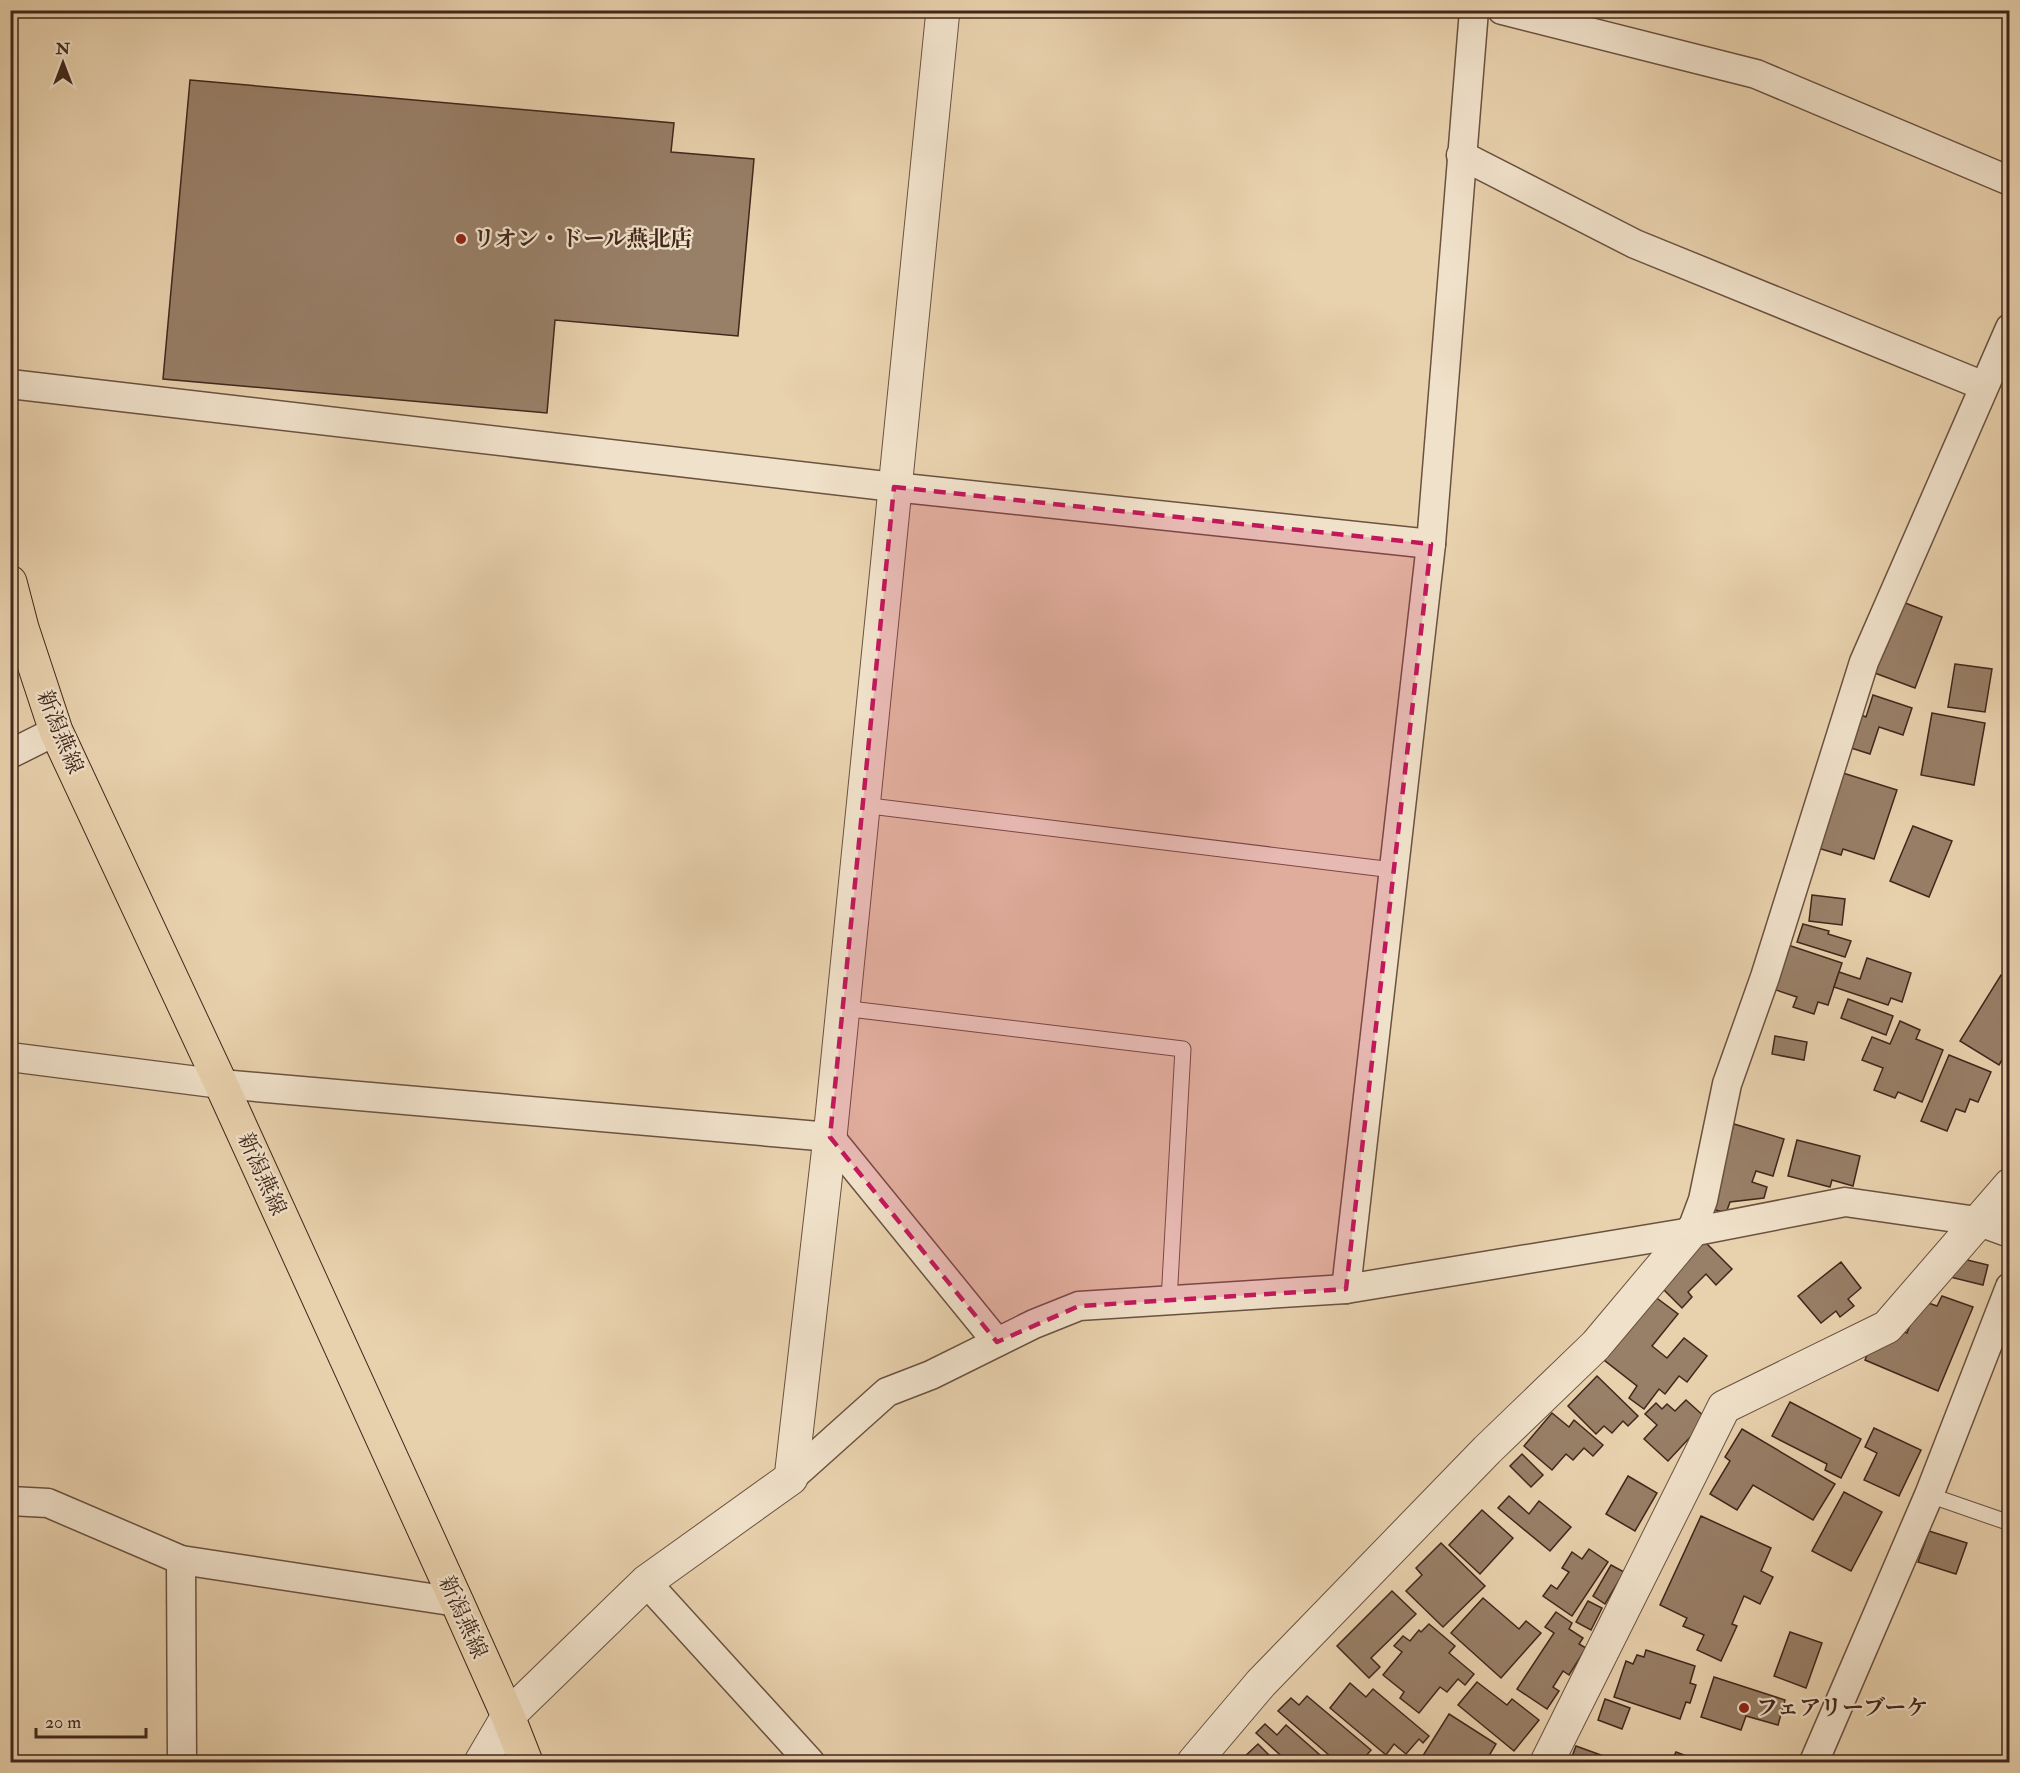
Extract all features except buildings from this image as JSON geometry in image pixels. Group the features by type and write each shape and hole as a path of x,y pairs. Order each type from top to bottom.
{"main road":[{"name":"新潟燕線","path":"10,582 22,628 56,731 221,1084 457,1602 526,1762"}],"street":[{"path":"791,1478 830,1137 943,10"},
{"path":"1346,1289 1431,544 1474,10"},
{"path":"1502,10 1756,74 2010,181"},
{"path":"1461,155 1635,244 1984,386"},
{"path":"1194,1762 1261,1683 1487,1450 1596,1346 1690,1232 1703,1200 1727,1084 1765,977 1864,662 2010,328"},
{"path":"10,384 894,487 1431,544"},
{"path":"10,754 56,731"},
{"path":"10,1057 221,1084 830,1137 997,1342"},
{"path":"1547,1762 1724,1407 1887,1327 2010,1185"},
{"path":"481,1762 508,1716 646,1582 791,1478 887,1392 931,1375 997,1342 1079,1306 1346,1289 1690,1232 1845,1202 1977,1221 2010,1233"},
{"path":"1814,1762 1929,1495 2010,1287"},
{"path":"10,1501 48,1503 181,1560 457,1602"},
{"path":"181,1560 182,1762"},
{"path":"646,1582 810,1762"}],"lane":[{"path":"862,805 1393,870"},
{"path":"842,1008 1183,1049 1169,1301"},
{"path":"1929,1495 2010,1523"}],"highlighted area":[{"path":"894,487 1431,544 1346,1289 1079,1306 997,1342 830,1137"}],"place":[{"name":"リオン・ドール燕北店","path":"461,239"},
{"name":"フェアリーブーケ","path":"1744,1708"}]}
